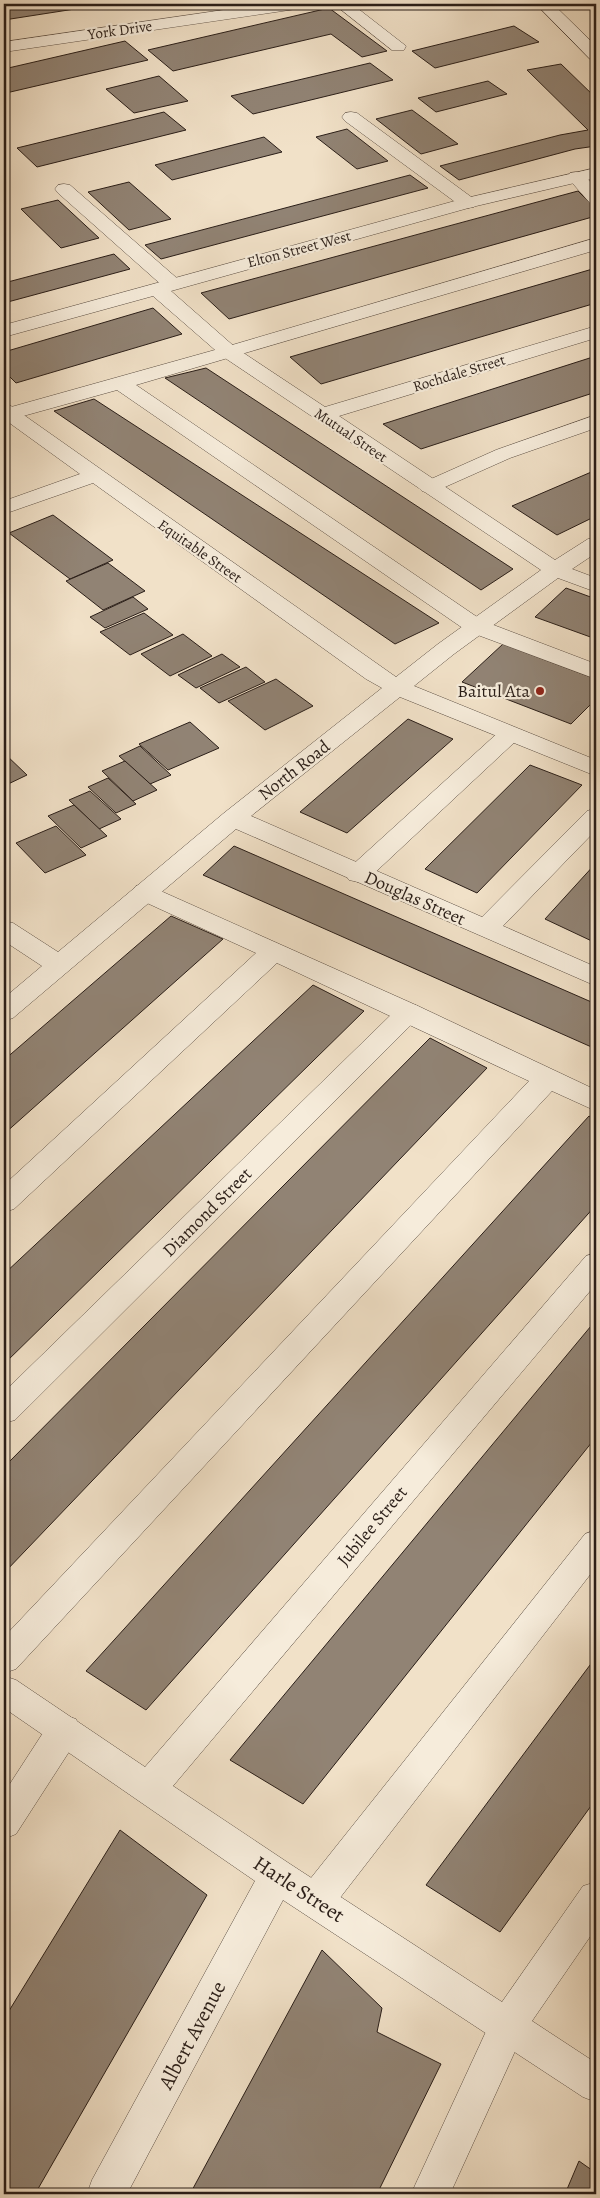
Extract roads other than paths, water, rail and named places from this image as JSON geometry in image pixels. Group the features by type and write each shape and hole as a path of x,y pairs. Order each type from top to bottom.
{"street":[{"name":"York Drive","path":"4,47 296,4"},
{"path":"342,4 398,46"},
{"path":"544,4 596,55"},
{"path":"351,117 468,203"},
{"name":"Elton Street West","path":"4,331 468,203 596,173"},
{"path":"576,177 596,200"},
{"name":"Mutual Street","path":"64,189 229,352 555,570 596,585"},
{"path":"7,412 229,352 596,244"},
{"name":"Rochdale Street","path":"321,415 596,332"},
{"path":"120,382 475,626 596,672"},
{"name":"Equitable Street","path":"7,412 94,476 374,674 398,688 596,769"},
{"path":"429,487 503,454 596,421"},
{"path":"4,508 94,476"},
{"name":"North Road","path":"4,1012 58,964 234,818 475,626 596,544"},
{"path":"358,874 510,734"},
{"path":"486,929 596,816"},
{"name":"Douglas Street","path":"234,818 596,977"},
{"path":"145,892 410,1012 596,1102"},
{"path":"4,929 58,964"},
{"path":"4,1202 274,951"},
{"name":"Diamond Street","path":"4,1411 410,1012"},
{"path":"4,1659 548,1078"},
{"name":"Jubilee Street","path":"149,1788 596,1264"},
{"path":"316,1900 596,1543"},
{"name":"Harle Street","path":"4,1690 277,1876 596,2084"},
{"path":"4,1823 64,1730"},
{"name":"Albert Avenue","path":"106,2194 277,1876"},
{"path":"430,2194 508,2025 596,1898"}],"place":[{"name":"Baitul Ata","path":"540,691"}]}
